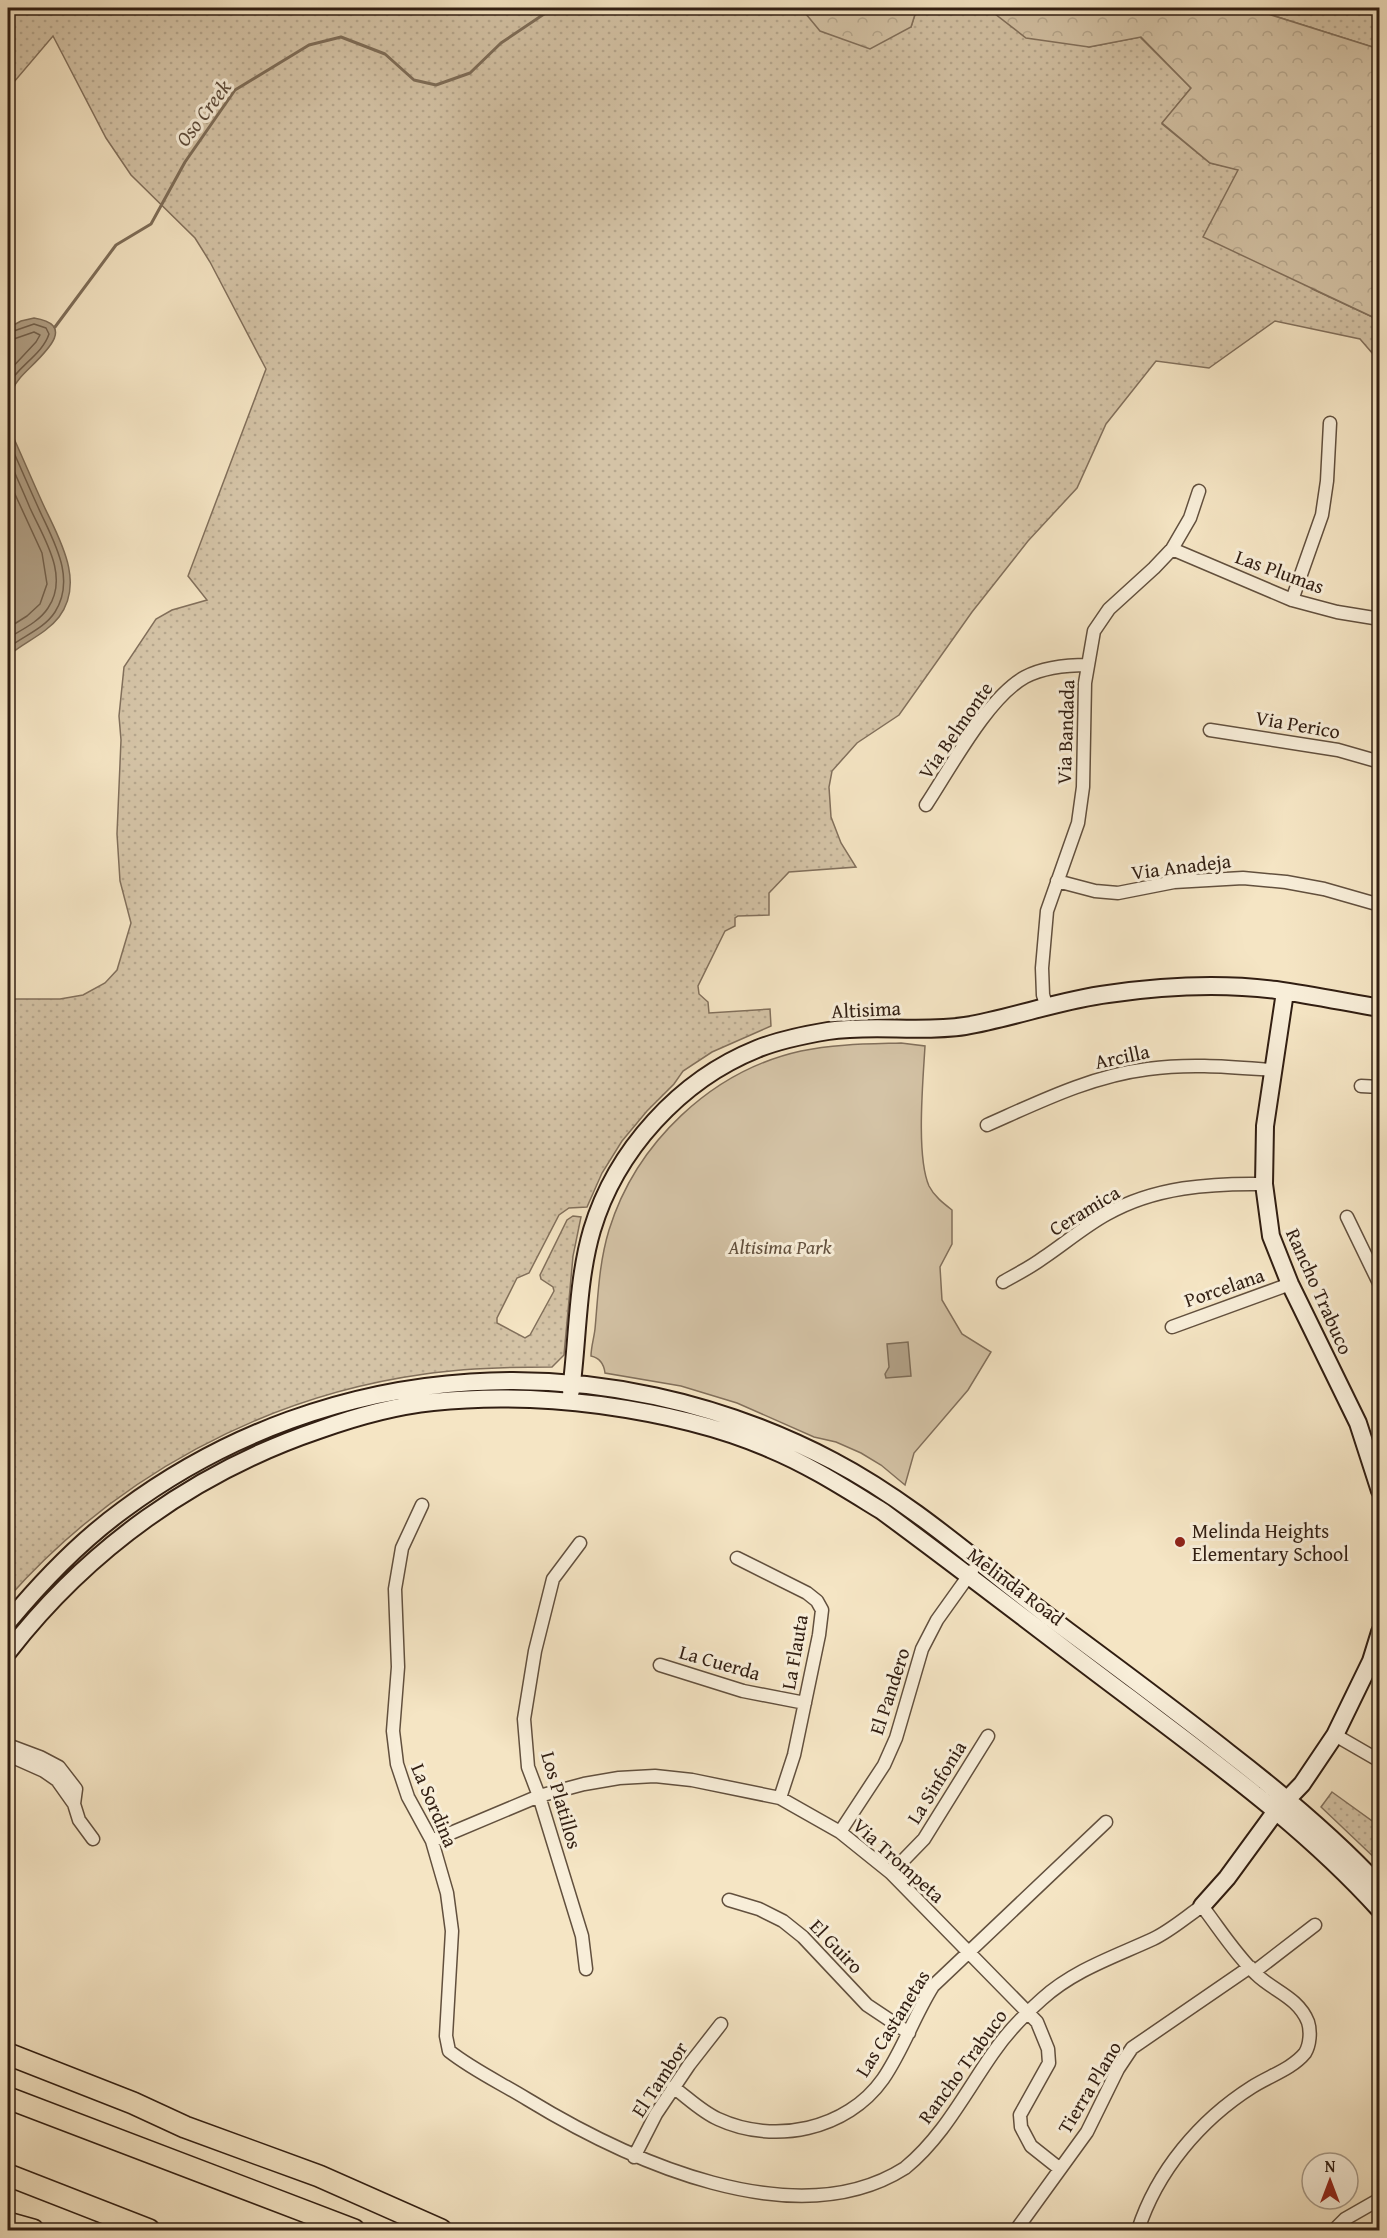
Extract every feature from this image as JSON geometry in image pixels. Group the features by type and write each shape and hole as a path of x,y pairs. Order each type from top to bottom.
{"highway":[{"path":"8,2054 133,2103 185,2127 319,2176 441,2230"},
{"path":"8,2098 354,2230"},
{"path":"8,2175 149,2230"},
{"path":"8,2223 33,2230"}],"main road":[{"name":"Altisima","path":"570,1402 584,1264 592,1229 605,1196 634,1145 667,1107 719,1068 757,1049 832,1030 958,1027 993,1021 1105,994 1161,988 1215,986 1285,992 1380,1008"},
{"name":"Rancho Trabuco","path":"1285,992 1266,1126 1263,1184 1271,1236 1290,1284 1358,1423 1380,1491"},
{"name":"Melinda Road","path":"8,1622 41,1582 123,1509 192,1465 248,1438 363,1398 455,1383 504,1380 572,1382 624,1389 687,1402 778,1434 835,1462 898,1500 1161,1699 1380,1887"},
{"name":"Melinda Road","path":"8,1652 56,1597 95,1558 152,1513 243,1459 350,1419 432,1402 497,1399 570,1402 659,1414 771,1449 882,1511 1210,1757 1282,1805 1380,1910"},
{"name":"Rancho Trabuco","path":"1202,1906 1227,1878 1282,1805 1302,1784 1335,1735 1377,1650"}],"street":[{"path":"1292,600 1322,515 1327,481 1330,423"},
{"name":"Via Bandada","path":"1047,1007 1043,995 1042,968 1047,911 1078,823 1082,796 1085,683 1094,631 1109,609 1172,549 1190,518 1199,490"},
{"name":"Las Plumas","path":"1172,549 1292,600 1336,612 1380,619"},
{"name":"Via Belmonte","path":"927,805 992,705 1007,689 1025,677 1042,670 1066,665 1088,665"},
{"name":"Via Perico","path":"1210,730 1338,750 1380,762"},
{"name":"Via Anadeja","path":"1057,881 1095,891 1118,893 1174,882 1243,878 1286,882 1324,889 1380,905"},
{"name":"Arcilla","path":"987,1125 1048,1098 1093,1082 1147,1069 1224,1066 1273,1070"},
{"path":"1361,1086 1380,1087"},
{"name":"Ceramica","path":"1004,1282 1040,1261 1107,1214 1132,1202 1162,1192 1203,1186 1263,1184"},
{"path":"1347,1217 1380,1285"},
{"name":"Porcelana","path":"1172,1327 1290,1284"},
{"name":"La Sordina","path":"422,1506 402,1548 395,1589 398,1667 393,1731 397,1764 408,1797 432,1841 447,1893 452,1931 446,2036 449,2051"},
{"name":"Los Platillos","path":"580,1543 553,1579 535,1651 524,1719 528,1767 582,1936 586,1969"},
{"name":"La Flauta","path":"737,1558 807,1593 822,1610 794,1755 780,1798"},
{"name":"El Pandero","path":"840,1833 884,1765 896,1738 922,1649 937,1620 978,1562"},
{"name":"La Cuerda","path":"660,1665 743,1691 804,1703"},
{"path":"1335,1735 1380,1761"},
{"name":"La Sinfonia","path":"891,1873 924,1839 988,1736"},
{"path":"8,1745 40,1757 58,1767 76,1789 74,1804"},
{"path":"8,1755 57,1780 74,1804 80,1821 93,1839"},
{"name":"Via Trompeta","path":"432,1841 539,1796 607,1780 656,1776 737,1788 780,1798 840,1833 891,1873 1036,2022 1048,2049 1049,2063 1020,2115 1021,2127 1031,2146 1060,2169"},
{"name":"Las Castanetas","path":"673,2088 717,2118 741,2128 783,2132 803,2130 846,2113 881,2082 899,2055 919,2009 933,1986 1106,1822"},
{"name":"El Guiro","path":"729,1900 759,1909 783,1921 803,1937 867,2005 909,2033"},
{"path":"1138,2230 1158,2185 1195,2134 1221,2108 1251,2087 1296,2061 1307,2050 1309,2029 1299,2006 1285,1993 1265,1982 1252,1970 1202,1906"},
{"name":"Rancho Trabuco","path":"449,2051 465,2064 561,2120 634,2157 685,2179 744,2198 789,2204 811,2204 843,2199 873,2188 903,2169 925,2150 941,2132 995,2051 1043,1998 1073,1976 1098,1962 1155,1938 1202,1906"},
{"name":"Tierra Plano","path":"1016,2230 1087,2132 1118,2069 1132,2048 1252,1970 1315,1925"},
{"name":"El Tambor","path":"634,2157 656,2114 673,2088 721,2024"},
{"path":"1334,2230 1345,2219 1380,2199"}],"green space":[{"path":"8,8 802,8 911,27 917,8 991,8 991,10 1089,47 1140,37 1191,88 1162,124 1210,163 1238,169 1312,289 1379,320 1379,361 1360,339 1275,321 1209,368 1156,361 1106,424 1077,488 1028,541 972,612 899,715 857,743 832,771 829,787 831,817 841,843 856,867 789,872 769,893 769,915 738,916 735,918 735,926 725,931 698,986 699,994 708,1002 709,1013 770,1009 771,1026 712,1052 683,1071 622,1141 602,1173 587,1207 569,1208 559,1215 529,1273 517,1278 497,1318 497,1323 525,1338 530,1335 554,1291 553,1287 541,1279 540,1275 567,1220 573,1216 581,1217 573,1256 564,1355 552,1367 457,1370 365,1385 307,1401 251,1423 196,1449 145,1480 96,1515 50,1555 8,1598 8,999 60,999 83,995 105,983 117,970 131,923 120,881 117,834 121,740 119,716 124,667 156,619 172,610 207,600 188,576 266,369 195,238 131,175 106,138 53,36 8,89"},
{"path":"801,8 917,8 911,27 870,49 820,31"},
{"path":"991,8 1249,8 1379,49 1379,320 1203,237 1238,170 1210,163 1162,123 1191,88 1141,37 1089,47 1026,38 990,10"},
{"path":"1249,8 1379,8 1379,49"},
{"name":"Altisima Park","path":"901,1043 925,1046 921,1138 925,1173 933,1193 952,1210 952,1244 940,1267 942,1300 962,1334 991,1352 968,1390 914,1453 905,1485 881,1465 861,1453 836,1442 814,1437 737,1403 681,1386 605,1373 601,1362 591,1356 591,1349 606,1242 621,1198 638,1168 658,1140 681,1115 708,1093 737,1075 768,1061 801,1051 826,1047"},
{"path":"1332,1792 1379,1826 1379,1862 1321,1807"}],"water":[{"path":"34,318 48,322 55,328 55,336 51,345 15,384 8,404 8,328 21,321"},
{"path":"8,421 62,545 70,574 70,589 67,603 54,623 8,656"},
{"path":"908,1342 911,1376 886,1378 885,1374 889,1367 887,1344"}],"waterway":[{"name":"Oso Creek","path":"55,327 116,245 151,224 185,162 235,90 309,45 341,37 385,54 414,80 436,85 470,73 501,43 553,8"}],"place":[{"name":"Melinda Heights Elementary School","path":"1180,1542"}]}
